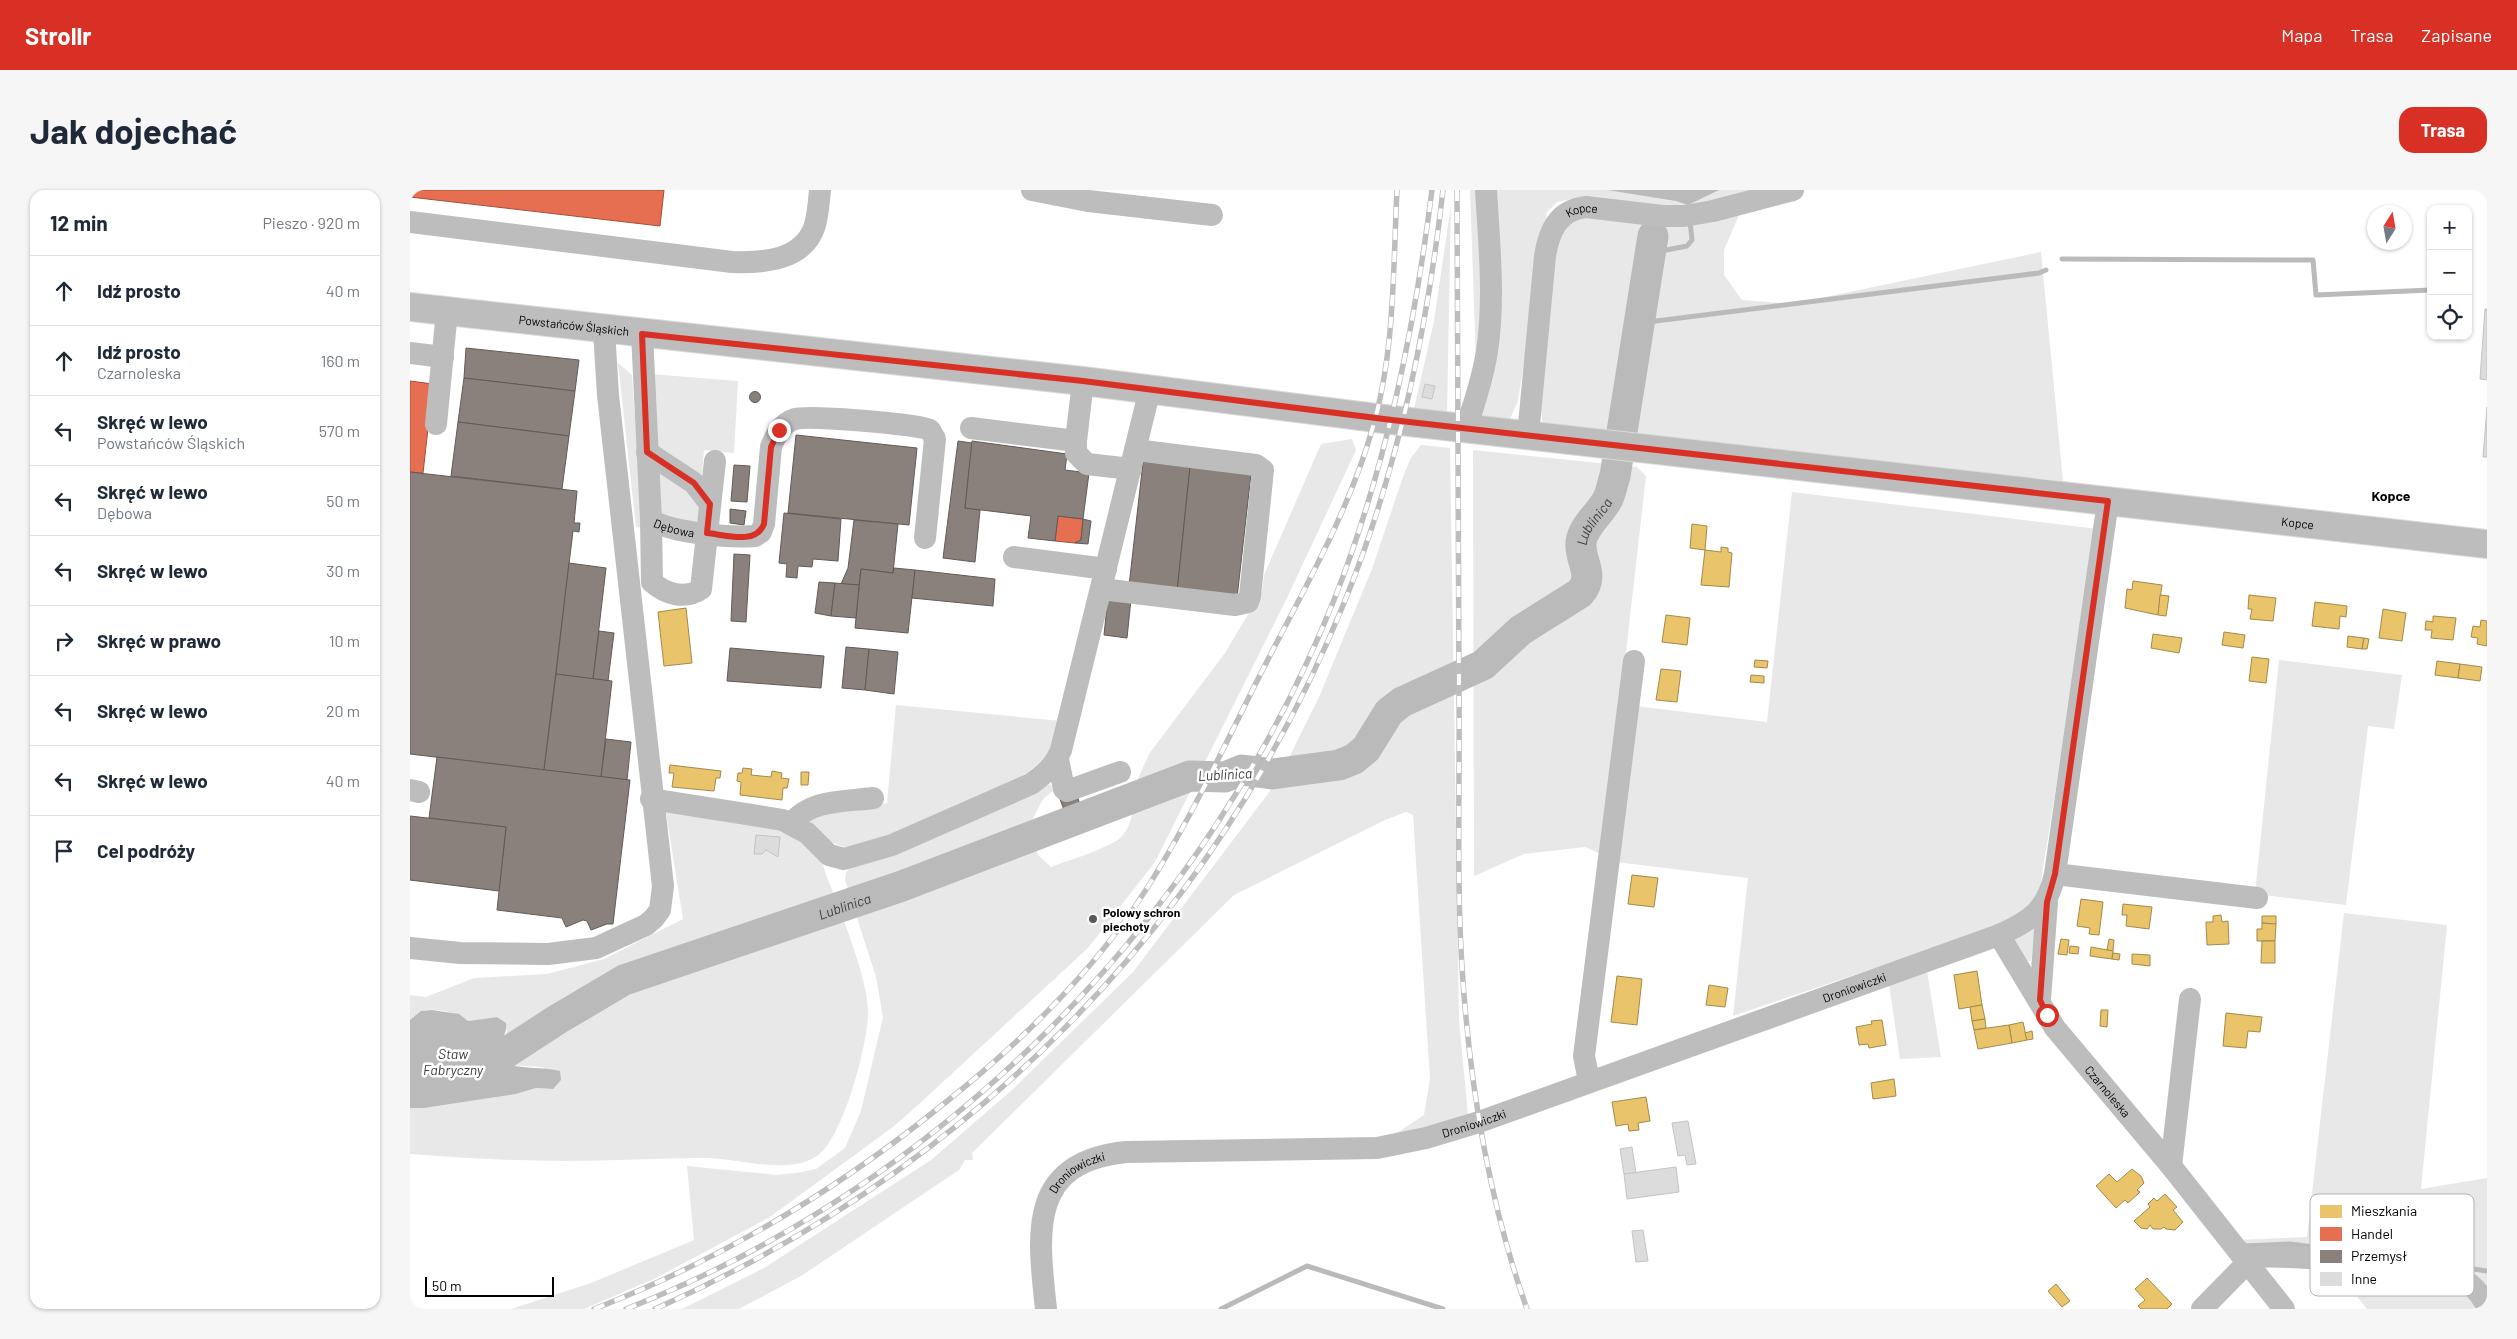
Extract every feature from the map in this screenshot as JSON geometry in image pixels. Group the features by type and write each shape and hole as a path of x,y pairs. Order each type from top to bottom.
{"main road":[{"name":"Powstańców Śląskich","path":"410,307 604,330 1083,381 1466,428 2108,501"},
{"name":"Kopce","path":"2108,501 2487,544"}],"street":[{"path":"410,222 732,262 772,261 788,255 807,240 815,226 820,190"},
{"path":"1032,190 1088,201 1212,215"},
{"path":"1466,428 1481,380 1489,335 1490,272 1486,190"},
{"name":"Kopce","path":"1528,435 1547,241 1558,220 1576,208 1586,207 1662,216 1690,215 1793,190"},
{"path":"436,424 447,311"},
{"path":"410,948 460,953 566,953 596,948 646,924 660,910 662,899 658,800 605,366 604,330"},
{"name":"Dębowa","path":"642,334 650,520 663,527 747,537 755,536 761,532 764,524 771,447 774,438 787,423 796,419 820,417 930,430 935,439 925,538"},
{"path":"410,353 443,357"},
{"path":"1014,557 1104,579 1235,605 1248,602 1263,470 1256,465 1133,460 1086,464 1076,453 1083,381"},
{"path":"658,800 792,823 814,839 829,855 836,858 853,858 892,845 1031,784 1052,768 1058,759 1150,389"},
{"path":"971,428 1076,441"},
{"path":"647,452 694,483 710,504"},
{"path":"650,520 652,582 661,590 676,594 694,593 701,589 715,460"},
{"path":"2040,1000 2047,902 2055,874 2108,501"},
{"path":"1589,1081 1584,1056 1634,661"},
{"path":"1058,759 1064,789 1067,791 1120,772"},
{"path":"792,823 799,814 813,807 873,798"},
{"path":"2055,874 2257,898"},
{"path":"1999,935 2030,918 2047,902"},
{"name":"Droniowiczki","path":"1046,1309 1040,1243 1044,1212 1048,1200 1059,1181 1068,1172 1089,1160 1109,1154 1126,1152 1332,1150 1400,1145 1479,1122 1999,935"},
{"name":"Czarnoleska","path":"1999,935 2040,1000 2055,1028 2170,1166 2284,1309"},
{"path":"2170,1166 2190,999"},
{"path":"2202,1309 2256,1256 2310,1258"},
{"path":"2474,1288 2480,1293 2487,1306"}],"shaded area":[{"path":"1470,190 1748,190 1748,193 1677,209 1577,198 1557,202 1547,212 1518,401 1509,421 1464,416 1476,359"},
{"path":"1451,205 1447,414 1414,409 1434,321"},
{"path":"1574,215 1739,215 1724,250 1724,275 1742,300 1792,304 2041,252 2063,481 1543,424 1539,400 1554,241"},
{"path":"618,363 632,375 643,528 636,527"},
{"path":"651,374 738,381 734,453 704,450 698,524 661,516"},
{"path":"1352,439 1356,450 1287,598 1155,862 1088,948 893,1127 770,1217 656,1278 584,1309 511,1309 591,1283 694,1240 687,1166 776,1175 796,1173 816,1169 845,1148 861,1111 883,1017 876,977 845,880 846,873 851,866 1051,784 1053,791 1043,799 1028,828 1038,855 1051,867 1101,849 1121,837 1129,826 1134,804 1132,792 1149,754 1225,653 1262,591 1264,575 1321,444"},
{"path":"1421,445 1450,448 1459,1021 1468,1114 1441,1124 1394,1135 1424,1115 1430,1079 1413,815 1406,812 1385,820 1234,895 972,1153 973,1160 965,1160 959,1170 801,1276 739,1309 682,1309 764,1268 931,1160 1012,1090 1133,972 1277,782 1319,697 1372,569 1404,474 1411,458"},
{"path":"1473,450 1637,467 1646,476 1603,855 1585,847 1524,854 1474,876"},
{"path":"1792,492 2098,529 2039,893 2026,909 2002,925 1733,1016 1748,878 1616,862 1635,706 1767,722"},
{"path":"2279,660 2402,675 2394,729 2368,726 2346,905 2255,894"},
{"path":"896,705 1061,721 1050,751 1039,763 1012,785 854,849 832,843 815,830 809,816 821,808 887,803"},
{"path":"665,806 725,815 766,824 802,840 821,859 860,967 868,1015 863,1048 852,1091 836,1131 827,1146 817,1156 805,1162 791,1165 761,1164 715,1158 547,1161 410,1154 410,1108 424,1108 516,1094 536,1088 553,1089 543,1067 504,1065 495,1060 495,1050 507,1031 497,1017 468,1021 453,1013 428,1010 419,1013 410,1020 410,995 426,997 474,978 547,974 604,959 683,919"},
{"path":"2344,913 2447,925 2421,1189 2487,1178 2487,1309 2367,1309 2357,1296 2474,1296 2474,1194 2312,1194"},
{"path":"2036,926 2031,961 2025,961 2012,939"},
{"path":"1927,971 1941,1057 1900,1059 1889,984"},
{"path":"2310,1211 2310,1266 2255,1261 2238,1240 2307,1237"}],"water":[{"path":"1607,190 1719,190 1688,205 1676,201"},
{"name":"Staw Fabryczny","path":"432,1010 459,1014 468,1021 497,1017 506,1023 506,1028 495,1060 518,1067 560,1071 561,1080 553,1089 536,1088 516,1094 424,1108 410,1108 410,1020 421,1011"}],"building: Mieszkania":[{"path":"1692,524 1707,526 1705,550 1690,548"},
{"path":"1721,547 1728,548 1728,552 1732,553 1729,587 1701,585 1705,550 1721,552"},
{"path":"2133,581 2162,585 2158,615 2125,608 2127,589 2132,590"},
{"path":"2160,595 2169,596 2166,616 2158,615"},
{"path":"2249,595 2276,598 2273,621 2250,619 2252,609 2248,609"},
{"path":"2315,602 2347,606 2346,617 2340,616 2339,629 2312,626"},
{"path":"686,608 692,663 664,666 658,612"},
{"path":"2383,609 2406,613 2402,641 2379,638"},
{"path":"1666,615 1690,618 1687,645 1662,642"},
{"path":"2433,616 2456,618 2453,640 2431,638 2432,630 2425,630 2426,621 2433,622"},
{"path":"2481,620 2487,621 2487,646 2477,644 2478,638 2471,637 2473,626 2480,627"},
{"path":"2224,632 2245,635 2243,648 2222,645"},
{"path":"2153,634 2182,638 2179,653 2151,648"},
{"path":"2348,636 2364,638 2362,649 2347,647"},
{"path":"2364,638 2369,639 2367,649 2362,649"},
{"path":"2252,657 2269,659 2266,683 2249,681"},
{"path":"1755,660 1768,661 1767,668 1754,667"},
{"path":"2437,661 2460,664 2458,678 2435,675"},
{"path":"2460,664 2482,667 2480,681 2458,678"},
{"path":"1661,669 1681,671 1677,702 1656,700"},
{"path":"1751,675 1764,676 1764,683 1750,682"},
{"path":"670,765 721,771 720,778 716,778 714,791 672,787 674,773 669,773"},
{"path":"743,768 752,769 751,775 771,777 772,771 782,773 781,778 789,779 787,788 783,788 782,800 740,795 741,782 737,781 738,773 742,773"},
{"path":"801,772 809,772 808,785 801,785"},
{"path":"1632,875 1658,878 1654,907 1628,904"},
{"path":"2081,899 2103,902 2099,935 2089,934 2090,928 2077,926"},
{"path":"2123,904 2152,907 2149,929 2126,926 2127,915 2122,915"},
{"path":"2221,915 2222,922 2228,921 2229,944 2207,945 2206,922 2213,922 2213,916"},
{"path":"2262,916 2276,916 2276,924 2262,923"},
{"path":"2262,923 2276,924 2275,941 2257,941 2257,929 2262,929"},
{"path":"2061,939 2069,940 2067,955 2058,954"},
{"path":"2109,939 2114,940 2113,951 2107,950"},
{"path":"2262,941 2275,941 2275,963 2261,963"},
{"path":"2070,946 2079,947 2078,954 2069,953"},
{"path":"2091,947 2113,951 2112,959 2090,956"},
{"path":"2113,953 2120,954 2119,960 2112,959"},
{"path":"2132,954 2150,955 2150,966 2132,964"},
{"path":"1977,971 1982,1005 1959,1009 1954,975"},
{"path":"1617,976 1642,979 1637,1025 1611,1022"},
{"path":"1709,985 1728,988 1725,1007 1706,1005"},
{"path":"1982,1005 1985,1019 1972,1021 1970,1007"},
{"path":"2101,1010 2108,1010 2107,1027 2100,1026"},
{"path":"2226,1013 2262,1017 2260,1032 2248,1031 2246,1048 2223,1046"},
{"path":"1985,1019 1986,1028 1974,1030 1972,1021"},
{"path":"1882,1020 1886,1045 1869,1048 1868,1044 1859,1045 1856,1027 1872,1024 1871,1021"},
{"path":"2023,1022 2027,1040 2012,1043 2009,1025"},
{"path":"2009,1025 2012,1043 1978,1049 1974,1030"},
{"path":"2032,1031 2033,1039 2027,1040 2025,1033"},
{"path":"1894,1079 1896,1096 1873,1099 1871,1083"},
{"path":"1646,1097 1650,1121 1638,1123 1639,1130 1629,1131 1628,1124 1616,1126 1612,1102"},
{"path":"2132,1169 2141,1176 2144,1183 2137,1190 2140,1192 2128,1203 2125,1200 2116,1208 2096,1186 2109,1174 2117,1182"},
{"path":"2165,1194 2177,1207 2173,1210 2183,1222 2175,1230 2164,1227 2153,1229 2150,1225 2147,1229 2141,1228 2134,1221 2150,1207 2148,1204 2154,1198 2157,1201"},
{"path":"2147,1278 2172,1304 2167,1309 2141,1309 2138,1306 2145,1300 2135,1289"},
{"path":"2056,1284 2070,1301 2062,1307 2048,1291"}],"building: Handel":[{"path":"410,190 664,190 660,226 410,197"},
{"path":"410,381 433,384 423,473 410,472"},
{"path":"1058,516 1083,519 1081,540 1075,543 1055,541"}],"building: Przemysł":[{"path":"466,348 579,360 575,391 464,378"},
{"path":"464,378 575,391 569,436 458,422"},
{"path":"753,392 757,392 760,397 759,401 753,402 750,399 750,395"},
{"path":"458,422 569,436 562,489 451,476"},
{"path":"796,435 917,448 909,525 788,513"},
{"path":"958,441 972,443 965,508 980,510 975,562 943,558"},
{"path":"972,441 1067,454 1065,470 1089,473 1083,519 1058,516 1055,541 1028,538 1031,516 965,508"},
{"path":"1143,462 1190,467 1177,592 1129,586"},
{"path":"734,465 750,466 747,502 731,501"},
{"path":"1190,467 1251,474 1237,598 1177,592"},
{"path":"410,472 577,491 574,523 580,523 579,532 573,531 544,770 410,754"},
{"path":"730,509 746,511 744,525 730,523"},
{"path":"784,513 841,519 838,561 813,559 812,567 798,566 797,578 786,577 787,564 779,563"},
{"path":"1083,519 1091,521 1088,544 1075,543 1081,540"},
{"path":"854,520 898,524 893,573 861,569 859,585 841,584 848,568"},
{"path":"734,554 750,555 746,622 731,621"},
{"path":"569,563 606,568 593,679 556,674"},
{"path":"894,568 915,570 908,633 855,628 861,569 893,573"},
{"path":"915,570 995,579 993,606 912,598"},
{"path":"819,582 835,583 831,616 815,613"},
{"path":"835,583 859,585 856,618 831,616"},
{"path":"1108,596 1131,599 1127,638 1104,635"},
{"path":"599,631 614,633 608,681 593,679"},
{"path":"846,647 869,649 865,690 842,688"},
{"path":"730,648 824,656 821,688 727,681"},
{"path":"869,649 898,652 894,694 865,690"},
{"path":"556,674 612,681 601,777 544,770"},
{"path":"606,739 631,742 627,780 601,777"},
{"path":"437,757 630,780 613,924 607,924 591,930 587,921 583,920 566,927 562,918 497,910 506,827 429,818"},
{"path":"1076,793 1081,807 1065,813 1060,799"},
{"path":"410,816 506,827 499,891 410,880"}],"building: Inne":[{"path":"2485,309 2487,309 2487,380 2480,379"},
{"path":"1425,384 1435,386 1432,399 1422,397"},
{"path":"2487,407 2487,457 2483,457"},
{"path":"756,835 780,837 778,857 766,850 762,854 754,854"},
{"path":"1688,1121 1696,1164 1687,1165 1685,1155 1678,1156 1672,1123"},
{"path":"1632,1147 1636,1173 1624,1174 1620,1149"},
{"path":"1676,1167 1679,1192 1627,1199 1624,1174"},
{"path":"1643,1230 1648,1261 1636,1262 1632,1231"}],"waterway":[{"path":"1651,253 1687,246 1692,240 1690,221"},
{"name":"Lublinica","path":"410,1066 438,1068 495,1060 558,1019 624,980 902,886 1190,776 1225,777 1242,770 1272,774 1339,765 1354,759 1366,749 1389,712 1402,702 1483,665 1521,630 1580,593 1585,586 1587,574 1581,549 1582,536 1608,499 1615,476 1653,236"},
{"path":"2062,259 2313,260 2316,295 2427,290"},
{"path":"1640,323 2039,273 2046,270"},
{"path":"2245,1246 2290,1244 2310,1247"},
{"path":"1221,1309 1307,1266 1443,1309"},
{"path":"2474,1269 2487,1271"}],"railway":[{"path":"594,1309 688,1268 734,1244 822,1193 905,1134 972,1081 1023,1036 1093,962 1134,908 1184,826 1320,559 1362,463 1380,401 1389,341 1397,190"},
{"path":"626,1309 743,1256 853,1190 957,1113 1052,1026 1138,931 1215,827 1280,716 1334,600 1352,550 1369,500 1396,398 1407,347 1432,190"},
{"path":"655,1309 770,1251 878,1184 977,1109 1069,1024 1152,931 1226,829 1290,720 1344,603 1380,503 1408,400 1419,348 1443,190"},
{"path":"1457,190 1459,874 1463,982 1471,1065 1484,1148 1503,1230 1527,1309"}],"place":[{"name":"Polowy schron piechoty","path":"1093,919"}],"district":[{"name":"Kopce","path":"2391,495"}],"route":[{"path":"779,430 771,447 764,524 761,532 755,536 747,537 707,533 710,504 694,483 671,466 647,452 642,334 1026,374 1392,420 2108,501 2055,874 2047,902 2040,1000 2047,1015"}]}
